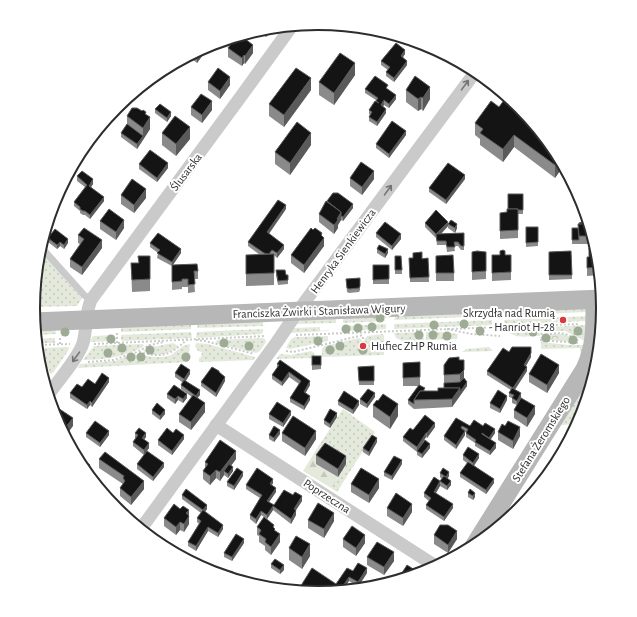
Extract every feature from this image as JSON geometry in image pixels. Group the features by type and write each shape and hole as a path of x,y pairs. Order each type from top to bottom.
{"street":[{"name":"Ślusarska","path":"52,389 80,352 83,344 88,320 88,309 91,300 288,32"},
{"name":"Henryka Sienkiewicza","path":"144,525 298,311 472,76"},
{"name":"Franciszka Żwirki i Stanisława Wigury","path":"41,322 597,299"},
{"name":"Stefana Żeromskiego","path":"482,533 585,369 594,345 597,312"},
{"name":"Poprzeczna","path":"216,424 431,563"}],"lane":[{"path":"45,252 84,295 91,300"}],"path":[{"path":"42,345 595,323"},
{"path":"541,325 541,341 580,343 561,332 542,336"},
{"path":"444,329 471,334 500,336"},
{"path":"363,332 363,343"},
{"path":"279,350 293,352 363,335"},
{"path":"137,352 154,356 163,355 173,352 188,340"},
{"path":"70,364 113,360 137,352 150,345 162,342 188,340 205,341 259,356"}],"green space":[{"path":"45,256 82,298 77,306 40,307"},
{"path":"580,306 586,309 587,312 504,316 507,312"},
{"path":"487,313 491,316 394,320 396,316"},
{"path":"336,316 336,323 297,324 301,320"},
{"path":"343,316 384,317 385,321 343,323"},
{"path":"588,316 588,321 505,325 504,320"},
{"path":"263,319 263,326 197,328 198,324"},
{"path":"492,320 492,325 394,329 394,324"},
{"path":"386,324 386,329 344,330 344,326"},
{"path":"121,325 191,325 191,329 121,332"},
{"path":"585,325 585,341 565,331 552,331 551,327"},
{"path":"320,327 320,331 329,330 328,331 290,333 294,328"},
{"path":"540,327 540,336 526,337 513,335 506,329"},
{"path":"41,328 55,328 56,334 41,335"},
{"path":"263,329 261,334 196,338 197,332"},
{"path":"191,332 192,338 121,340 121,335"},
{"path":"423,332 424,340 413,341 399,340 396,338 394,333"},
{"path":"426,332 458,334 457,339 426,340"},
{"path":"383,334 384,355 322,357 322,349 324,346 359,338 362,340 361,347 364,347 364,340 367,336"},
{"path":"553,334 564,334 572,338 571,342 548,340 548,336"},
{"path":"114,335 114,340 112,341 90,342 93,336"},
{"path":"328,336 328,341 290,349 286,348 291,339 295,337"},
{"path":"55,338 55,342 42,343 42,339"},
{"path":"263,338 266,342 260,351 256,353 215,343 217,340"},
{"path":"541,342 585,345 581,357 580,348 541,349"},
{"path":"173,343 178,346 166,353 152,354 143,351 147,348"},
{"path":"196,343 208,344 255,357 254,360 199,362 202,352 198,351 195,346"},
{"path":"190,344 188,362 78,368 80,364 115,361 133,354 164,357 171,355 183,346"},
{"path":"144,345 143,347 121,356 106,359 83,360 94,346"},
{"path":"489,347 493,351 462,352 466,349"},
{"path":"42,348 69,348 53,373 50,374 48,368 46,368"},
{"path":"311,351 314,353 315,358 276,359 280,354 291,355"},
{"path":"581,390 584,392 572,424 561,425"},
{"path":"343,409 375,432 337,492 331,488 346,464 318,447"},
{"path":"318,447 325,451 317,464 338,477 331,488 303,471"}],"building":[{"path":"245,39 253,45 242,58 228,48 231,44"},
{"path":"396,43 405,50 401,56 407,61 394,78 386,72 390,67 381,61"},
{"path":"340,53 355,63 334,93 319,82"},
{"path":"218,68 230,77 220,91 208,82"},
{"path":"296,68 311,78 284,115 269,104"},
{"path":"375,76 388,85 386,88 396,95 389,104 384,100 381,105 386,109 377,122 369,117 372,112 369,110 375,101 379,103 376,101 378,98 365,89"},
{"path":"415,76 430,87 423,98 421,97 418,99 406,90"},
{"path":"201,94 212,101 202,115 191,107"},
{"path":"491,101 499,107 504,101 528,125 550,154 556,163 555,165 514,135 503,149 480,133 483,129 475,123"},
{"path":"160,104 171,112 167,118 155,109"},
{"path":"132,108 143,110 146,112 145,114 150,117 143,128 127,116"},
{"path":"175,116 190,127 176,144 162,133"},
{"path":"392,121 406,131 389,154 376,144"},
{"path":"297,122 311,133 290,163 275,152"},
{"path":"127,124 143,136 137,144 121,133"},
{"path":"150,150 168,163 157,178 139,164"},
{"path":"361,162 374,171 362,187 350,178"},
{"path":"448,163 465,175 446,200 429,188"},
{"path":"82,171 93,179 89,186 104,197 90,215 80,209 80,207 74,202 87,185 77,176"},
{"path":"132,179 146,189 134,205 121,195"},
{"path":"333,193 338,193 353,204 343,217 341,216 341,212 327,201"},
{"path":"508,194 523,194 523,210 508,209"},
{"path":"278,200 286,205 267,232 284,245 277,253 272,250 268,254 264,253 248,242"},
{"path":"326,201 341,212 334,225 319,214"},
{"path":"109,209 124,220 116,232 100,221"},
{"path":"507,209 518,209 518,230 500,231 500,213 507,212"},
{"path":"436,210 448,222 436,234 425,223"},
{"path":"451,220 457,224 455,228 448,224"},
{"path":"385,222 401,234 392,246 376,233"},
{"path":"578,224 584,224 588,236 579,236"},
{"path":"526,227 538,227 538,242 526,243"},
{"path":"84,228 102,240 82,267 70,259 84,239 78,235"},
{"path":"311,228 313,230 315,228 322,233 321,235 324,238 304,265 291,255"},
{"path":"572,228 578,228 579,240 572,240"},
{"path":"55,229 68,239 64,245 60,242 57,245 49,237"},
{"path":"158,233 181,249 172,262 157,253 160,250 150,243"},
{"path":"464,233 464,246 461,246 458,242 454,242 455,247 447,247 446,241 437,241 436,234"},
{"path":"379,245 388,249 385,254 377,249"},
{"path":"589,248 591,248 594,267 587,268 587,257 589,257"},
{"path":"500,251 505,251 505,255 511,255 511,272 492,273 492,255 500,255"},
{"path":"571,251 572,275 549,275 549,252"},
{"path":"422,252 422,259 428,258 429,277 410,278 409,258 413,258 413,253"},
{"path":"472,252 486,252 486,271 472,272"},
{"path":"274,254 274,273 246,274 246,255"},
{"path":"453,255 454,273 436,273 436,256"},
{"path":"138,256 150,256 150,279 132,280 131,263 139,263"},
{"path":"395,256 401,256 402,270 395,270"},
{"path":"197,264 198,271 194,271 195,284 188,285 188,279 172,282 172,265"},
{"path":"373,265 389,265 389,279 373,280"},
{"path":"276,270 285,270 286,275 288,275 288,280 278,281"},
{"path":"360,278 359,288 347,288 346,279"},
{"path":"512,347 531,347 531,353 524,365 527,367 513,388 487,371 503,348 509,352"},
{"path":"541,354 559,365 547,385 529,374"},
{"path":"312,356 321,356 321,365 312,365"},
{"path":"459,357 459,360 464,360 464,370 460,374 444,375 444,365 449,358"},
{"path":"280,360 310,381 304,392 310,396 304,406 290,398 301,381 289,372 282,382 272,375 279,365 277,364"},
{"path":"420,362 420,377 403,378 403,363"},
{"path":"181,364 190,370 184,379 175,373"},
{"path":"374,366 374,381 359,381 358,367"},
{"path":"212,367 225,377 216,393 201,382"},
{"path":"102,373 109,378 92,403 90,401 87,405 70,393 77,384 82,387 88,379 95,384"},
{"path":"464,378 467,382 460,392 460,388 444,388 444,383 460,382"},
{"path":"184,380 200,390 196,396 181,385"},
{"path":"174,385 187,394 183,399 178,396 175,399 167,394"},
{"path":"419,385 425,388 423,391 420,391 414,400 414,404 408,400"},
{"path":"438,388 460,388 452,399 414,400 420,391 438,391"},
{"path":"512,388 521,393 517,401 512,398 514,395 509,393"},
{"path":"368,389 375,393 367,404 360,399"},
{"path":"498,390 507,396 500,409 490,403"},
{"path":"344,391 359,401 353,410 338,401"},
{"path":"383,394 398,404 390,417 373,405"},
{"path":"193,395 205,403 191,422 179,414"},
{"path":"521,398 535,406 527,418 514,410"},
{"path":"277,402 291,411 283,423 269,414"},
{"path":"157,403 165,410 160,416 152,410"},
{"path":"59,408 73,418 66,426"},
{"path":"330,409 337,413 330,424 324,420"},
{"path":"425,415 435,423 417,447 403,437 410,428 413,430"},
{"path":"293,416 316,431 305,448 282,433"},
{"path":"456,418 470,426 474,420 483,426 485,423 495,429 489,438 482,433 482,434 496,443 490,451 475,442 476,440 466,433 468,429 462,426 461,428 465,431 456,445 444,436"},
{"path":"95,421 109,431 100,443 86,433"},
{"path":"508,421 520,427 513,441 498,432 502,424 505,426"},
{"path":"274,426 280,430 274,438 269,435"},
{"path":"139,428 146,433 142,438 149,443 144,450 133,442 138,435 135,433"},
{"path":"167,428 173,433 176,429 184,435 172,451 158,440"},
{"path":"567,433 567,433 562,444 561,443"},
{"path":"372,435 377,438 369,452 363,448"},
{"path":"220,440 236,451 220,472 216,470 210,476 203,471 208,464 205,462"},
{"path":"425,440 430,444 422,454 417,451"},
{"path":"325,443 346,456 338,469 316,455"},
{"path":"468,447 479,454 473,463 463,455"},
{"path":"147,451 164,463 153,477 137,464"},
{"path":"105,452 144,481 131,497 120,488 125,481 123,478 124,476 99,459"},
{"path":"394,456 402,460 392,476 384,472"},
{"path":"468,462 494,479 486,490 460,473"},
{"path":"229,464 233,467 228,474 224,471"},
{"path":"237,468 243,472 234,486 227,482"},
{"path":"257,468 273,479 270,484 276,488 267,501 274,505 284,490 293,495 295,492 302,496 294,509 296,510 291,519 273,506 267,515 261,511 256,519 250,515 262,495 246,485"},
{"path":"361,468 379,479 369,495 351,484"},
{"path":"443,468 449,472 446,477 440,473"},
{"path":"444,476 451,481 447,486 440,481"},
{"path":"434,477 440,481 434,492 453,504 444,517 426,505 431,498 424,493"},
{"path":"186,489 207,505 203,510 182,495"},
{"path":"470,489 475,493 473,496 468,493"},
{"path":"396,493 412,504 403,518 387,508"},
{"path":"318,503 334,513 324,529 308,520"},
{"path":"174,504 180,509 183,506 189,510 186,513 189,516 184,524 180,522 176,527 164,518"},
{"path":"203,510 223,525 218,533 208,527 196,546 188,542 201,521 197,518"},
{"path":"264,517 274,525 274,530 280,534 271,547 265,542 266,539 259,534 261,530 257,527"},
{"path":"440,525 448,525 457,531 448,545 434,535"},
{"path":"352,526 365,535 356,548 343,539"},
{"path":"236,534 244,539 232,557 224,553"},
{"path":"296,536 310,544 302,557 289,548"},
{"path":"377,542 394,552 384,567 367,557"},
{"path":"275,559 284,565 280,570 271,564"},
{"path":"358,563 367,568 358,582 349,577 343,586 301,586 312,568 336,584 347,568 353,571"},
{"path":"407,565 414,570 408,572 401,574"}],"place":[{"name":"Skrzydła nad Rumią - Hanriot H-28","path":"563,320"},
{"name":"Hufiec ZHP Rumia","path":"363,346"}]}
